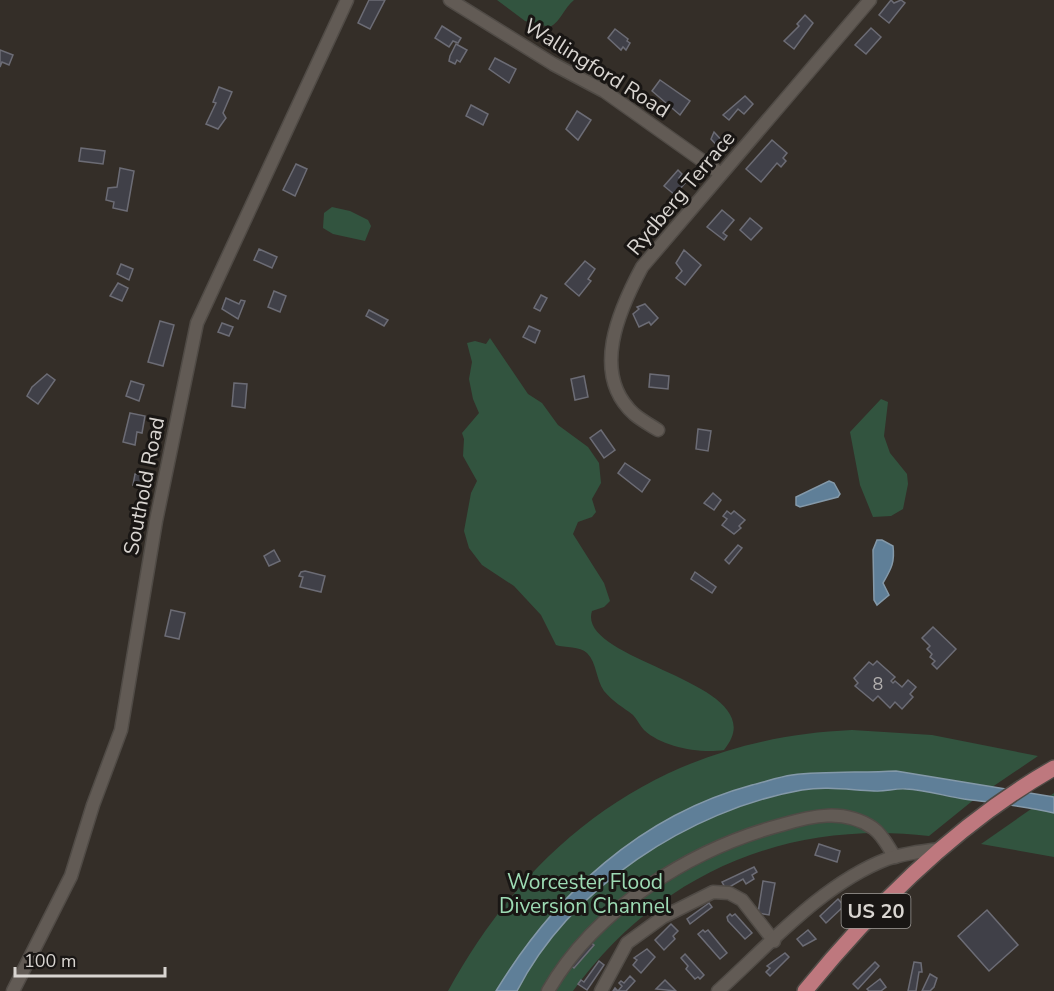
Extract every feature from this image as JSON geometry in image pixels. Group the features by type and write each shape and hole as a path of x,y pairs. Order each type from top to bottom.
{"main road":[{"name":"US 20","path":"805,991 880,906 941,849 1032,781 1054,768"}],"street":[{"name":"Southold Road","path":"14,991 71,876 93,805 121,730 154,531 197,323 347,0"},
{"name":"Wallingford Road","path":"450,0 553,64 604,91 721,174"},
{"name":"Rydberg Terrace","path":"658,430 635,415 620,397 613,369 611,342 621,306 642,267 870,0"},
{"path":"548,991 574,953 633,898 672,872 747,834 808,817 843,817 866,824 877,831 895,857"},
{"path":"718,991 822,898 863,871 895,857 941,849"},
{"path":"601,991 627,943 663,917 713,892 729,893 742,900 774,941"}],"green space":[{"path":"497,0 574,0 550,27 525,21"},
{"path":"332,207 350,211 368,220 371,226 365,241 333,234 323,228 324,213"},
{"path":"490,338 528,394 542,403 558,425 588,447 599,463 601,483 592,499 596,512 592,517 578,522 573,534 604,583 610,601 604,607 592,611 595,629 613,645 702,690 725,707 734,727 724,750 704,751 682,748 661,741 644,730 633,715 604,691 593,662 587,653 576,648 556,645 541,615 514,586 482,565 469,548 464,531 471,493 477,481 463,456 462,433 479,413 473,399 469,379 472,362 467,343 475,341 486,344"},
{"path":"881,399 888,402 884,436 890,453 907,474 908,484 903,509 891,516 873,517 860,485 850,432"},
{"name":"Worcester Flood Diversion Channel","path":"852,730 932,735 1038,756 976,798 929,836 876,833 825,837 776,847 729,863 685,886 644,915 607,950 573,991 448,991 483,934 522,884 566,841 614,804 667,774 724,752 786,737"},
{"path":"1054,793 1054,857 981,844"}],"water":[{"path":"829,481 834,483 840,494 838,497 800,507 796,505 796,497"},
{"path":"877,540 893,546 893,557 892,566 883,583 889,595 877,605 874,600 873,550"},
{"path":"896,771 1054,797 1054,813 906,789 878,791 811,789 759,800 717,815 676,835 637,859 601,887 568,919 540,954 517,991 496,991 545,922 574,891 638,838 673,816 712,798 787,776"}],"building":[{"path":"369,0 385,0 370,29 358,23"},
{"path":"891,0 894,3 901,0 905,3 889,23 879,15"},
{"path":"805,15 813,23 794,49 784,41 799,26 797,24"},
{"path":"442,26 461,38 458,43 453,41 449,47 435,38"},
{"path":"871,28 881,37 866,54 855,45"},
{"path":"615,29 628,39 630,43 626,50 623,47 621,50 608,38"},
{"path":"456,44 467,50 460,62 457,60 455,64 449,61"},
{"path":"0,50 13,55 9,65 2,62 0,67"},
{"path":"495,58 516,69 509,83 489,69"},
{"path":"660,80 690,101 680,115 652,91"},
{"path":"219,87 232,92 223,113 226,118 218,129 206,124 216,103 213,102"},
{"path":"745,96 753,104 744,114 738,109 729,120 723,115"},
{"path":"471,105 488,114 483,125 466,116"},
{"path":"577,111 591,120 578,140 566,129"},
{"path":"714,132 726,145 721,150 711,139"},
{"path":"772,140 787,153 783,158 786,161 781,167 777,163 761,182 746,169"},
{"path":"81,148 105,151 103,164 79,161"},
{"path":"296,164 307,169 295,196 283,190"},
{"path":"120,168 134,171 127,211 113,208 114,202 106,200 108,188 117,187"},
{"path":"678,170 682,174 679,178 685,183 675,195 664,186"},
{"path":"722,210 734,220 723,233 727,236 724,240 707,227"},
{"path":"750,218 762,228 751,240 740,230"},
{"path":"259,249 277,257 272,268 254,260"},
{"path":"684,250 701,265 685,285 676,278 682,271 676,263"},
{"path":"585,261 595,269 588,279 591,281 579,296 565,284"},
{"path":"121,264 133,269 129,280 117,274"},
{"path":"118,283 128,288 122,301 110,296"},
{"path":"274,291 286,296 280,312 268,307"},
{"path":"541,295 547,298 540,311 534,308"},
{"path":"226,298 239,304 241,300 245,301 238,319 222,309"},
{"path":"645,304 658,318 651,325 649,322 639,327 633,314 639,309 637,307"},
{"path":"369,310 388,320 384,326 366,316"},
{"path":"160,321 174,325 163,366 148,362"},
{"path":"222,323 233,327 229,336 218,332"},
{"path":"529,326 540,331 535,343 523,337"},
{"path":"47,374 55,380 38,404 27,396 32,387"},
{"path":"650,374 669,376 668,389 649,387"},
{"path":"584,376 588,397 575,400 571,379"},
{"path":"131,381 144,385 139,401 126,396"},
{"path":"234,383 247,384 245,408 232,406"},
{"path":"130,413 145,416 142,433 137,432 135,445 123,442"},
{"path":"698,429 711,431 708,451 696,449"},
{"path":"601,430 615,450 604,458 590,438"},
{"path":"625,463 650,480 642,492 618,473"},
{"path":"135,474 153,477 152,487 133,485"},
{"path":"713,493 721,500 714,510 704,503"},
{"path":"727,511 731,514 734,511 745,520 734,534 722,525 727,519 723,516"},
{"path":"738,545 742,548 729,564 725,560"},
{"path":"274,550 280,561 269,566 264,556"},
{"path":"305,571 325,576 321,592 300,587 303,577 299,576"},
{"path":"695,572 716,587 712,593 691,579"},
{"path":"171,610 185,613 179,639 165,636"},
{"path":"933,627 956,649 937,669 932,664 935,661 930,657 932,654 927,649 930,646 922,638"},
{"path":"877,661 895,677 891,681 893,683 895,681 902,687 908,680 916,687 910,694 913,697 902,709 895,702 890,708 878,696 873,701 855,686 858,683 854,678 869,662 873,665"},
{"path":"819,844 840,851 837,862 815,855"},
{"path":"754,867 757,872 752,875 754,879 746,884 743,879 726,889 722,882"},
{"path":"763,881 775,883 769,915 758,913"},
{"path":"838,899 844,906 826,923 820,916"},
{"path":"709,903 712,907 690,924 687,919"},
{"path":"987,910 1018,945 989,971 958,936"},
{"path":"730,914 732,916 735,914 752,933 745,939 728,921 727,917"},
{"path":"671,924 678,931 673,936 675,939 664,950 655,940"},
{"path":"703,930 705,932 708,930 727,953 720,959 698,934"},
{"path":"808,930 816,939 803,946 797,939"},
{"path":"589,941 594,945 574,968 569,964"},
{"path":"647,949 655,957 641,973 633,965 637,960 634,958"},
{"path":"785,953 789,957 770,976 766,972 770,968 767,966"},
{"path":"685,954 704,975 700,979 698,977 695,979 686,969 688,966 681,958"},
{"path":"599,961 604,965 587,990 578,984 581,980 584,982"},
{"path":"875,962 879,966 858,989 853,984"},
{"path":"914,962 921,963 922,972 919,972 916,991 908,991"},
{"path":"930,974 937,978 934,987 930,991 922,991"},
{"path":"630,976 635,981 626,991 618,991 622,986 619,983 621,981 624,983"},
{"path":"880,979 886,987 881,991 867,989"},
{"path":"665,980 676,991 656,989"}]}
